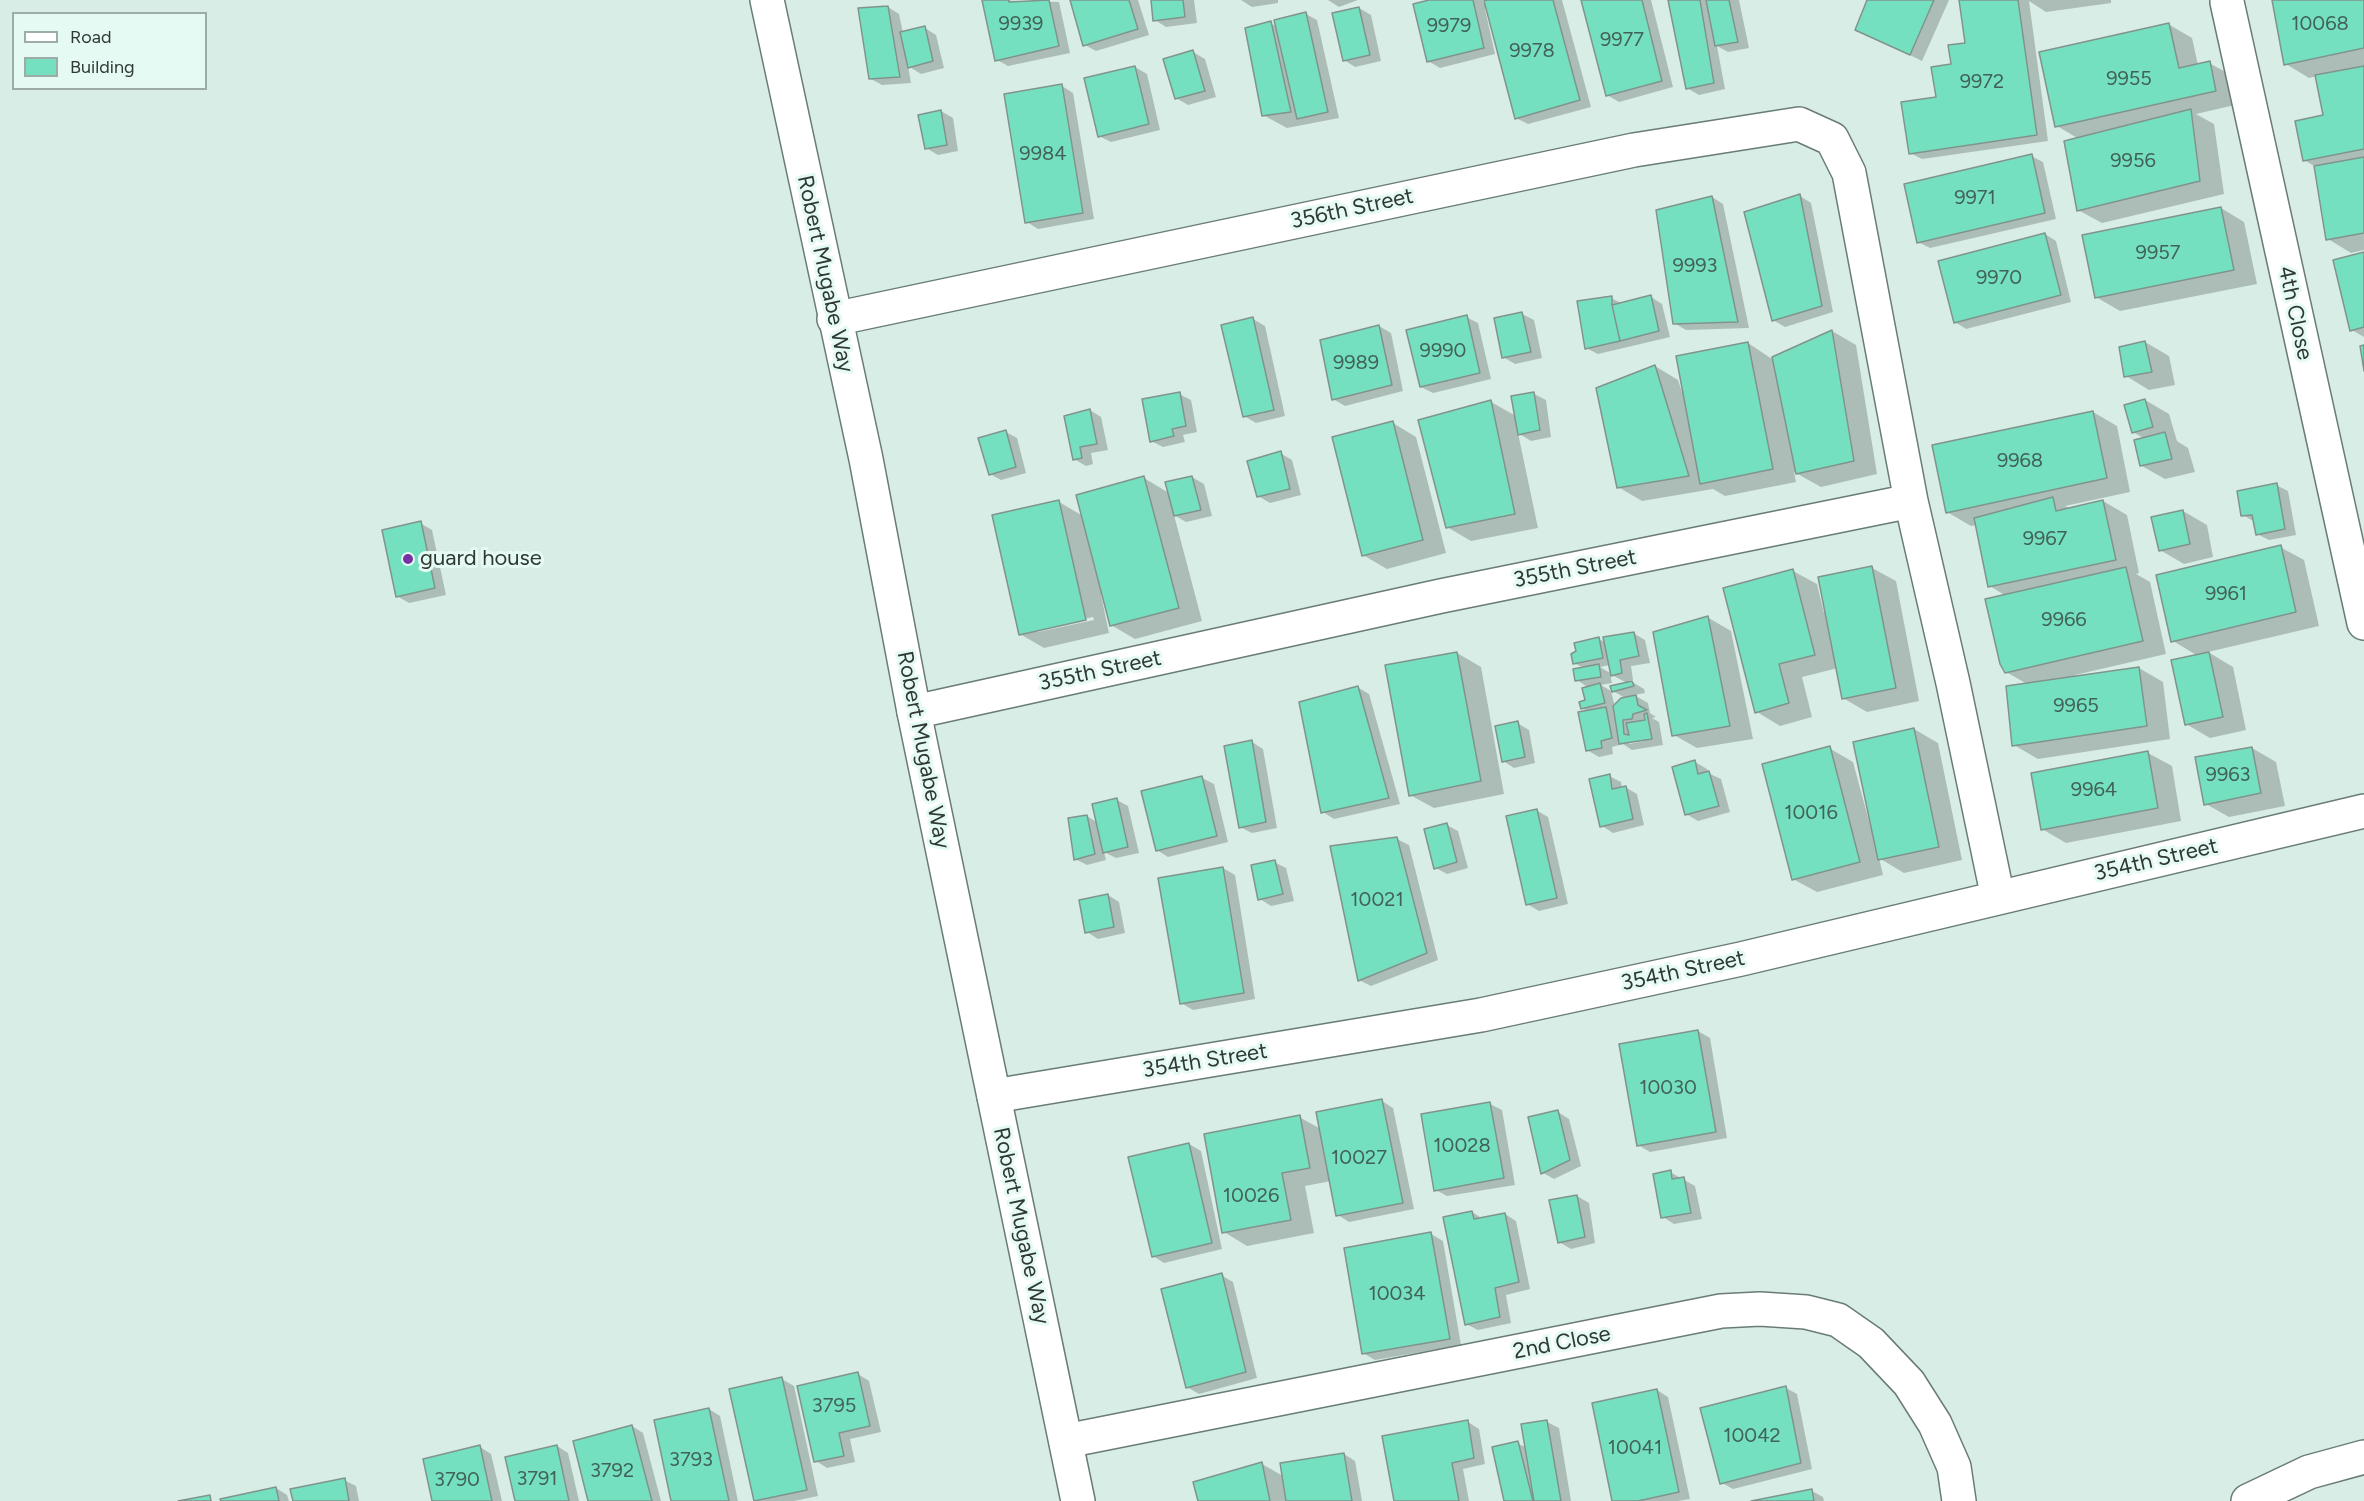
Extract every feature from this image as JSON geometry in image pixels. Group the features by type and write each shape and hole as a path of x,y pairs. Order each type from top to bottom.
{"street":[{"name":"Robert Mugabe Way","path":"767,0 866,459 914,712 1078,1501"},
{"name":"4th Close","path":"2227,2 2364,623"},
{"name":"356th Street","path":"834,319 1634,150 1799,124 1832,140 1849,173 1911,501"},
{"name":"355th Street","path":"914,712 1441,596 1911,501"},
{"path":"1911,501 1953,683 1998,898"},
{"name":"354th Street","path":"994,1096 1481,1015 1741,959 2364,811"},
{"name":"2nd Close","path":"1066,1441 1721,1311 1783,1310 1806,1312 1838,1320 1871,1343 1910,1383 1935,1424 1954,1467 1959,1501"},
{"path":"2248,1501 2309,1472 2364,1457"}],"building":[{"path":"982,0 1009,0 1009,2 1049,0 1059,46 995,61"},
{"path":"1070,0 1129,0 1138,29 1083,46"},
{"path":"1151,0 1183,0 1185,17 1153,21"},
{"path":"1429,0 1473,0 1484,48 1427,62 1413,4"},
{"path":"1553,0 1580,100 1515,119 1484,1"},
{"path":"1581,0 1642,0 1662,81 1606,96"},
{"path":"1668,0 1700,0 1714,83 1686,89"},
{"path":"1706,0 1729,0 1738,42 1715,46"},
{"path":"1867,0 1934,0 1910,55 1855,30"},
{"path":"1959,0 2018,0 2037,135 1909,154 1901,102 1936,97 1931,67 1951,64 1948,45 1965,43"},
{"path":"2272,0 2364,0 2364,48 2284,65"},
{"path":"888,6 900,77 869,79 858,8"},
{"path":"1359,7 1370,55 1343,61 1332,13"},
{"path":"1306,12 1328,112 1297,119 1274,20"},
{"path":"1271,21 1291,112 1262,116 1245,28"},
{"path":"2169,23 2179,68 2210,61 2216,91 2055,127 2039,52"},
{"path":"925,26 933,61 908,68 900,32"},
{"path":"1193,50 1205,91 1175,99 1163,59"},
{"path":"1135,66 1149,124 1098,137 1084,78"},
{"path":"2364,66 2364,149 2303,161 2295,121 2323,115 2315,75"},
{"path":"1062,84 1083,213 1025,223 1004,94"},
{"path":"2191,109 2200,181 2077,211 2064,141"},
{"path":"941,110 947,145 925,149 918,115"},
{"path":"2032,154 2045,213 1917,243 1904,184"},
{"path":"2364,157 2364,233 2326,240 2314,166"},
{"path":"1800,194 1822,306 1772,321 1744,212"},
{"path":"1712,196 1738,322 1673,324 1656,210"},
{"path":"2221,207 2234,270 2095,298 2082,235"},
{"path":"2045,233 2061,295 1954,323 1938,261"},
{"path":"2364,252 2364,327 2350,331 2333,260"},
{"path":"1651,295 1659,331 1620,341 1612,305"},
{"path":"1612,296 1620,341 1585,349 1577,301"},
{"path":"1522,312 1531,352 1502,358 1494,318"},
{"path":"1467,315 1480,373 1420,387 1406,330"},
{"path":"1253,317 1274,410 1243,417 1221,325"},
{"path":"1379,325 1392,385 1332,400 1320,340"},
{"path":"1832,330 1854,461 1796,474 1772,357"},
{"path":"2145,341 2152,372 2124,377 2119,347"},
{"path":"1748,342 1773,469 1700,484 1676,356"},
{"path":"2364,345 2364,371 2360,346"},
{"path":"1655,365 1689,476 1617,488 1596,388"},
{"path":"1180,392 1186,426 1172,429 1174,436 1150,442 1142,399"},
{"path":"1534,392 1540,430 1518,435 1511,396"},
{"path":"2145,399 2153,427 2132,433 2124,405"},
{"path":"1491,400 1515,514 1446,528 1418,420"},
{"path":"1090,409 1097,444 1080,447 1082,458 1073,460 1064,416"},
{"path":"2093,411 2107,478 1946,513 1932,445"},
{"path":"1393,421 1423,540 1362,556 1332,437"},
{"path":"1006,430 1016,467 989,475 978,438"},
{"path":"2165,432 2172,459 2140,466 2134,440"},
{"path":"1281,451 1290,489 1257,497 1247,461"},
{"path":"1144,476 1179,608 1110,626 1076,495"},
{"path":"1192,476 1201,510 1174,516 1165,482"},
{"path":"2277,483 2285,529 2256,535 2252,515 2241,516 2237,491"},
{"path":"2053,497 2056,511 2103,500 2116,560 1988,587 1974,518"},
{"path":"1059,500 1086,620 1019,635 992,515"},
{"path":"2183,510 2190,544 2159,551 2151,517"},
{"name":"guard house","path":"421,521 435,588 396,597 382,530"},
{"path":"2281,545 2296,612 2171,642 2156,575"},
{"path":"1872,566 1896,688 1842,699 1818,577"},
{"path":"2126,567 2143,641 2005,673 2000,664 1985,599"},
{"path":"1793,569 1815,655 1779,664 1789,703 1755,713 1723,588"},
{"path":"1708,616 1730,726 1672,736 1653,632"},
{"path":"1634,632 1639,656 1620,660 1622,673 1611,676 1603,637"},
{"path":"1599,637 1603,658 1573,664 1571,654 1576,651 1574,643"},
{"path":"1457,652 1481,781 1409,796 1385,665"},
{"path":"2209,652 2223,717 2185,725 2171,660"},
{"path":"1599,664 1601,677 1575,681 1573,669"},
{"path":"2139,667 2147,726 2012,746 2006,686"},
{"path":"1632,681 1634,686 1612,692 1610,686"},
{"path":"1600,683 1605,703 1581,709 1579,702 1585,700 1582,688"},
{"path":"1358,686 1389,798 1321,813 1299,702"},
{"path":"1636,695 1638,705 1647,710 1633,714 1632,719 1623,720 1624,734 1629,735 1626,723 1645,720 1644,714 1647,713 1652,739 1619,744 1613,706 1621,698"},
{"path":"1606,707 1612,738 1601,741 1602,748 1586,751 1578,712"},
{"path":"1518,721 1525,757 1502,762 1495,726"},
{"path":"1914,728 1939,847 1878,860 1853,742"},
{"path":"1252,740 1266,822 1239,828 1224,746"},
{"path":"1830,746 1860,862 1792,880 1762,764"},
{"path":"2252,747 2261,793 2204,805 2195,757"},
{"path":"2148,751 2158,808 2041,830 2031,773"},
{"path":"1695,760 1698,774 1709,771 1719,806 1685,815 1672,767"},
{"path":"1610,774 1612,789 1626,786 1633,819 1600,827 1589,779"},
{"path":"1202,776 1217,836 1156,851 1141,791"},
{"path":"1117,798 1128,847 1103,853 1092,804"},
{"path":"1537,809 1557,898 1526,905 1506,816"},
{"path":"1087,815 1095,854 1074,860 1068,818"},
{"path":"1447,823 1457,862 1434,869 1424,829"},
{"path":"1397,837 1427,953 1358,981 1330,846"},
{"path":"1275,860 1283,894 1258,900 1251,865"},
{"path":"1223,867 1244,993 1180,1004 1158,878"},
{"path":"1108,894 1114,927 1085,933 1079,900"},
{"path":"1698,1030 1716,1132 1637,1146 1619,1044"},
{"path":"1382,1099 1403,1203 1336,1216 1316,1112"},
{"path":"1490,1102 1504,1178 1434,1191 1421,1114"},
{"path":"1558,1110 1570,1160 1541,1174 1528,1117"},
{"path":"1300,1115 1310,1168 1282,1173 1291,1220 1222,1233 1204,1134"},
{"path":"1189,1143 1212,1243 1152,1257 1128,1157"},
{"path":"1671,1170 1672,1179 1684,1177 1691,1213 1661,1218 1653,1174"},
{"path":"1577,1195 1585,1237 1558,1243 1549,1200"},
{"path":"1472,1211 1474,1219 1505,1213 1519,1282 1495,1288 1500,1317 1465,1325 1443,1217"},
{"path":"1431,1232 1450,1339 1362,1354 1344,1248"},
{"path":"1222,1273 1246,1372 1186,1388 1161,1289"},
{"path":"858,1372 870,1426 839,1433 844,1456 814,1462 797,1386"},
{"path":"782,1377 807,1490 754,1501 729,1389"},
{"path":"1786,1386 1801,1463 1720,1484 1700,1408"},
{"path":"1657,1389 1679,1492 1638,1501 1612,1501 1592,1403"},
{"path":"709,1408 729,1501 671,1501 654,1420"},
{"path":"1468,1420 1474,1458 1452,1463 1459,1501 1394,1501 1382,1436"},
{"path":"1547,1420 1561,1501 1534,1501 1521,1424"},
{"path":"632,1425 652,1501 588,1501 573,1441"},
{"path":"1518,1441 1533,1501 1504,1501 1492,1447"},
{"path":"480,1445 492,1501 432,1501 423,1459"},
{"path":"557,1445 569,1501 515,1501 505,1457"},
{"path":"1344,1453 1352,1501 1286,1501 1280,1463"},
{"path":"1262,1462 1270,1501 1198,1501 1193,1482"},
{"path":"345,1478 349,1501 293,1501 290,1489"},
{"path":"276,1487 279,1501 221,1501 220,1499"},
{"path":"1812,1489 1814,1501 1751,1501"},
{"path":"210,1495 211,1501 178,1501"}],"place":[{"name":"guard house","path":"408,559"}]}
